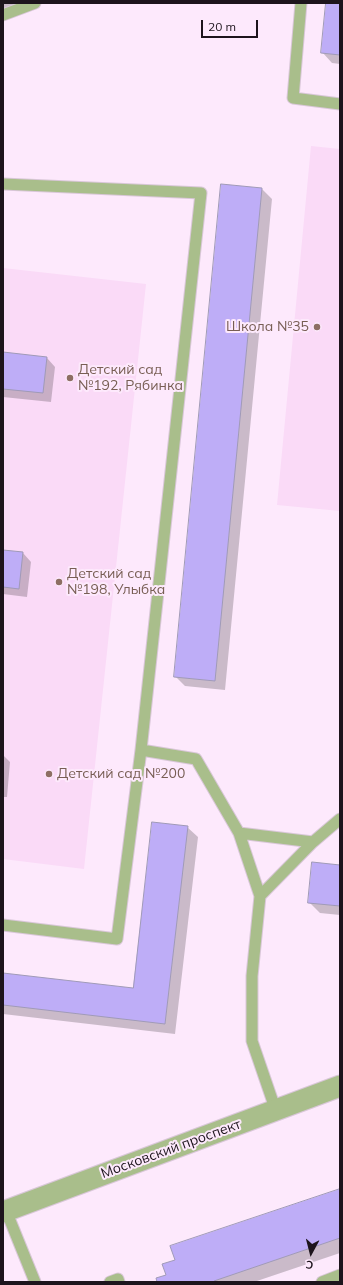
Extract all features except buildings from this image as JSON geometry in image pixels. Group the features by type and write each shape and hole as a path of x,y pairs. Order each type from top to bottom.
{"street":[{"name":"Московский проспект","path":"4,1209 276,1111 340,1086"}],"lane":[{"path":"3,15 35,3"},
{"path":"301,3 293,98 340,104"},
{"path":"3,184 201,193 141,750 117,939 3,925"},
{"path":"141,750 196,759 239,833 260,896 252,976 252,1041 276,1111"},
{"path":"260,896 313,842 340,819"},
{"path":"239,833 313,842"},
{"path":"4,1209 35,1282"},
{"path":"322,1282 340,1275"},
{"path":"110,1282 118,1279 119,1282"}],"shaded area":[{"name":"Школа №35","path":"311,146 340,149 340,511 277,505"},
{"path":"3,268 146,284 84,869 3,859"}],"place":[{"name":"Школа №35","path":"317,327"},
{"name":"Детский сад №192, Рябинка","path":"70,378"},
{"name":"Детский сад №198, Улыбка","path":"59,582"},
{"name":"Детский сад №200","path":"49,774"}]}
